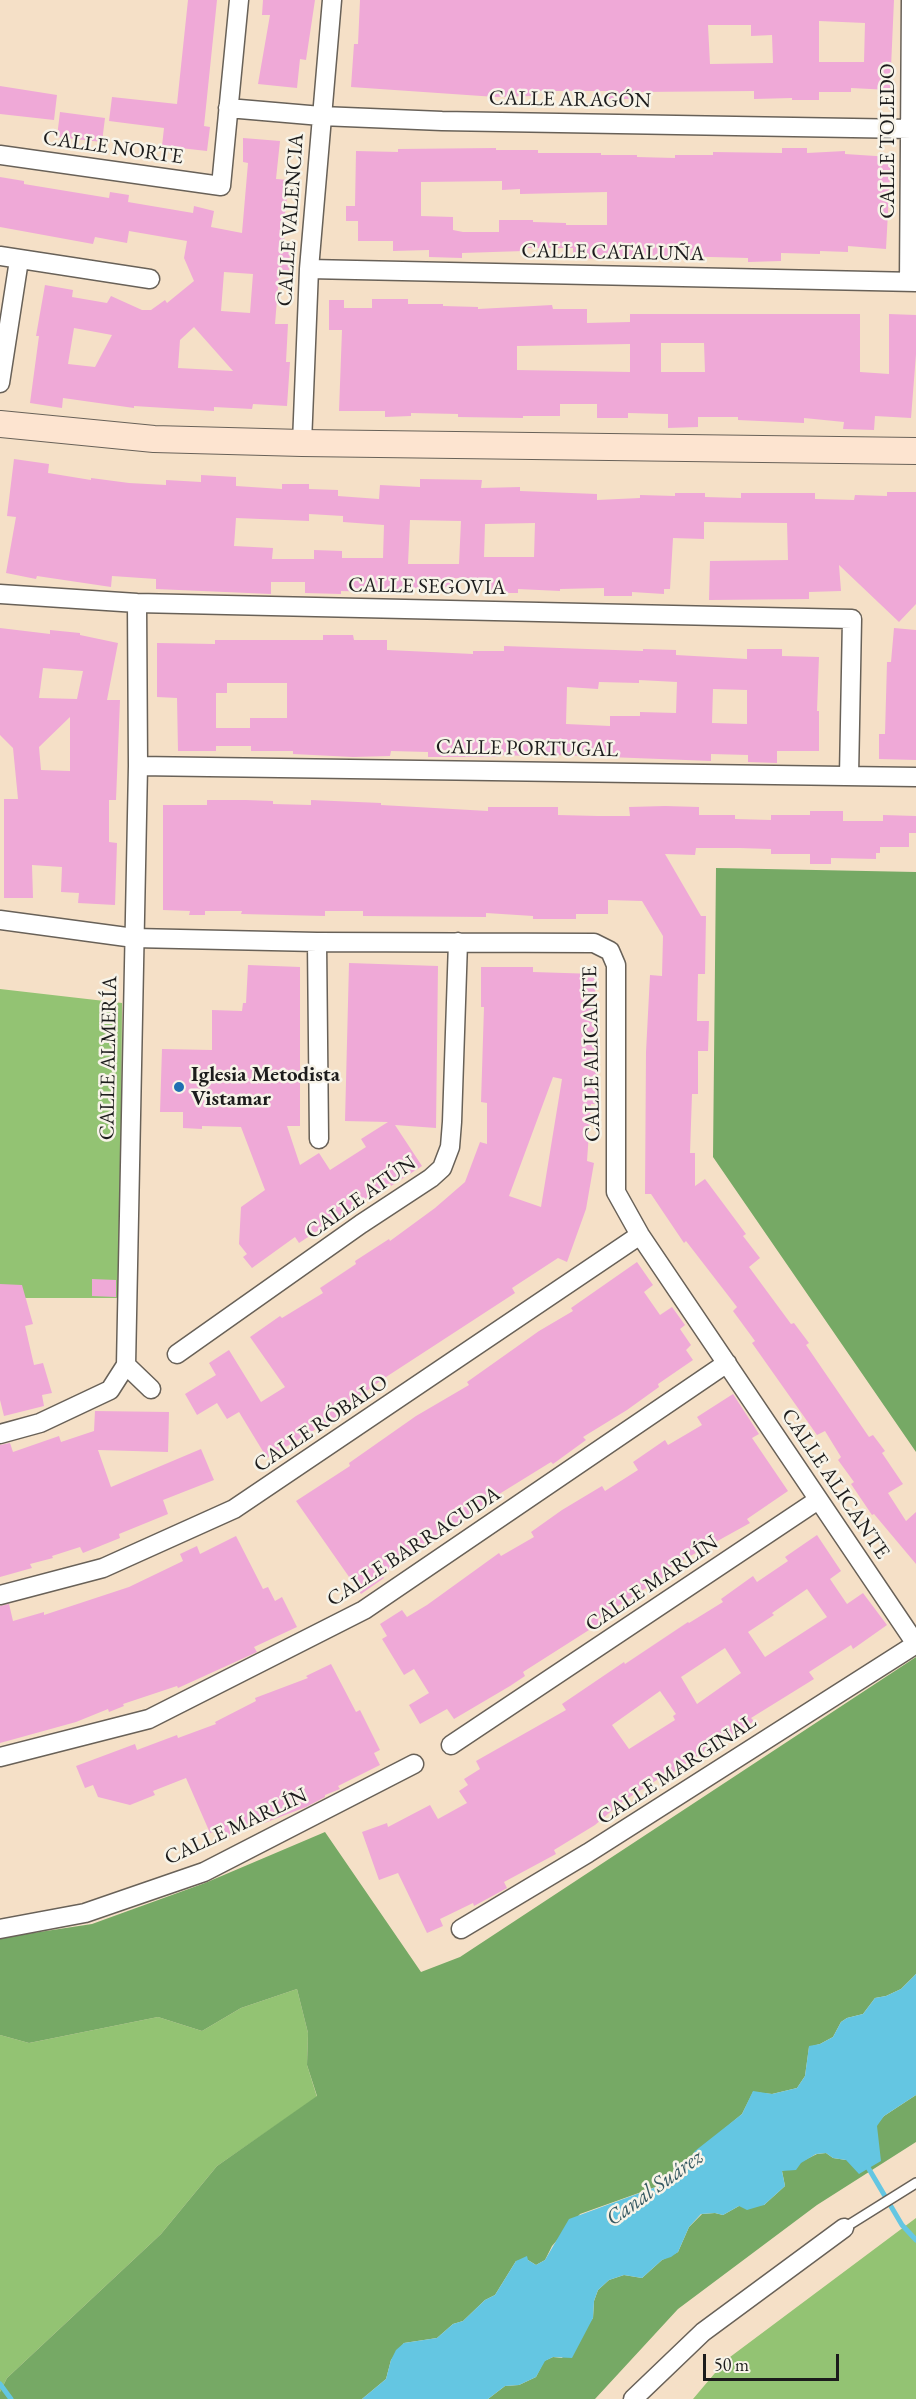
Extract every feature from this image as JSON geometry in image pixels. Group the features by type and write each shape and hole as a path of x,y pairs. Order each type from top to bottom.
{"street":[{"path":"228,108 239,0"},
{"name":"CALLE VALENCIA","path":"302,443 309,269 332,0"},
{"name":"CALLE TOLEDO","path":"910,0 912,282"},
{"name":"CALLE ARAGÓN","path":"228,108 321,116 911,129"},
{"name":"CALLE NORTE","path":"0,155 221,186 228,108"},
{"path":"0,256 150,279"},
{"path":"0,384 19,260"},
{"name":"CALLE CATALUÑA","path":"309,269 912,282"},
{"path":"0,424 154,439 916,451"},
{"name":"CALLE SEGOVIA","path":"0,594 137,603 852,618 849,776"},
{"name":"CALLE ALMERÍA","path":"126,1365 138,766 137,603"},
{"name":"CALLE PORTUGAL","path":"138,766 916,777"},
{"name":"CALLE ALICANTE","path":"0,920 134,938 317,942 594,943 610,951 616,965 616,1192 640,1235 916,1644"},
{"path":"317,942 319,1139"},
{"name":"CALLE ATÚN","path":"177,1354 361,1224 431,1178 442,1168 450,1146 452,1122 458,942"},
{"name":"CALLE RÓBALO","path":"0,1595 103,1568 234,1509 640,1235"},
{"name":"CALLE BARRACUDA","path":"0,1757 150,1719 364,1610 727,1363"},
{"path":"0,1434 40,1423 110,1390 126,1365 152,1389"},
{"name":"CALLE MARLÍN","path":"451,1746 818,1500"},
{"name":"CALLE MARGINAL","path":"461,1929 588,1853 916,1644"},
{"name":"CALLE MARLÍN","path":"0,1929 85,1913 204,1872 414,1764"},
{"path":"633,2399 703,2332 844,2228"}],"lane":[{"path":"844,2228 916,2183"}],"green space":[{"path":"716,868 916,872 916,1452 713,1157"},
{"path":"0,989 122,1003 120,1298 0,1298"},
{"path":"916,1657 916,1974 901,1989 875,1998 863,2014 841,2022 833,2037 809,2047 805,2076 797,2088 772,2094 753,2092 742,2114 686,2161 675,2180 580,2214 552,2246 545,2260 536,2265 528,2260 516,2261 495,2295 485,2300 463,2321 453,2324 437,2338 404,2343 391,2360 386,2379 362,2399 0,2399 0,2392 7,2378 161,2234 217,2166 317,2096 307,2065 308,2033 297,1989 241,2008 202,2031 158,2017 29,2043 0,2035 0,1938 92,1924 205,1883 325,1832 421,1972 460,1957"},
{"path":"297,1989 308,2033 307,2065 317,2097 217,2166 161,2234 7,2378 0,2392 0,2035 29,2043 158,2017 202,2031 241,2008"},
{"path":"916,2095 916,2142 817,2205 678,2309 595,2399 488,2399 505,2386 519,2385 536,2377 544,2361 553,2357 562,2358 593,2318 594,2301 598,2290 609,2280 624,2275 642,2278 662,2260 678,2252 689,2227 702,2214 723,2215 739,2206 764,2205 785,2186 782,2171 817,2154 826,2153 833,2158 846,2160 884,2116"},
{"path":"916,2218 916,2399 693,2399 726,2360"}],"water":[{"name":"Canal Suárez","path":"916,1974 916,2095 884,2116 877,2126 881,2161 859,2174 846,2160 833,2158 826,2153 816,2154 801,2163 796,2170 782,2171 785,2186 764,2205 747,2210 739,2206 723,2215 701,2214 689,2227 678,2252 662,2260 642,2278 624,2275 609,2280 598,2290 594,2301 593,2318 572,2358 553,2357 545,2361 536,2377 519,2385 505,2386 488,2399 362,2399 386,2379 396,2350 404,2343 437,2338 453,2324 463,2321 485,2300 495,2295 516,2261 527,2256 528,2260 536,2265 545,2260 569,2219 675,2180 695,2151 742,2114 753,2091 772,2094 797,2088 805,2076 809,2046 820,2044 833,2037 841,2022 863,2014 875,1998 901,1989"}],"building":[{"path":"188,0 217,0 204,126 210,127 207,151 162,146 164,128 109,121 112,97 177,104"},
{"path":"263,0 315,0 306,60 300,59 297,88 258,84 270,15 262,15"},
{"path":"360,0 894,0 890,90 851,88 851,92 819,92 819,100 754,99 754,91 640,92 640,99 609,99 609,91 532,91 532,96 496,97 351,87 354,44 358,44","holes":["819,21 865,23 864,62 819,62","708,25 751,25 751,36 772,35 773,63 710,64"]},
{"path":"0,86 57,95 54,120 0,114"},
{"path":"60,112 105,118 102,142 57,137"},
{"path":"243,138 280,141 276,179 289,180 284,246 290,246 289,275 279,275 275,324 288,324 286,362 290,362 287,406 253,404 252,409 214,407 214,411 134,406 134,408 63,398 62,408 30,403 39,336 36,336 45,285 73,290 72,297 107,303 111,296 142,310 151,310 165,300 167,303 194,281 184,258 187,241 129,231 127,243 95,237 93,244 0,227 0,177 24,181 24,184 109,198 110,192 129,195 128,202 193,213 194,206 214,211 211,227 242,233 248,163 243,162","holes":["224,272 253,274 250,313 221,311","194,327 233,371 178,368 180,340","74,328 112,335 95,367 68,364"]},
{"path":"496,148 496,150 538,150 538,153 601,153 601,155 675,158 675,155 713,155 713,152 782,153 782,148 807,148 807,153 845,151 845,154 891,157 886,249 848,246 848,252 781,253 781,261 748,262 748,258 636,255 636,260 573,258 573,248 524,248 524,251 462,253 462,258 429,257 429,250 393,251 393,241 358,241 358,221 346,221 346,206 355,206 356,151 398,152 398,149","holes":["502,181 502,190 520,189 520,194 607,192 607,225 566,225 566,223 533,222 533,220 499,220 499,232 463,232 453,230 453,217 421,216 421,182"]},
{"path":"372,299 408,299 408,304 443,304 443,306 478,307 478,309 552,305 553,309 587,309 587,323 630,322 630,314 860,314 860,372 889,374 889,314 916,315 916,354 911,418 875,416 874,430 843,429 844,422 804,418 804,423 738,420 738,417 698,417 698,427 668,428 668,414 628,413 628,418 597,418 597,404 560,404 560,416 523,416 523,418 458,417 458,414 411,413 411,416 385,417 385,411 339,411 342,330 329,330 329,300 344,300 344,308 372,308","holes":["661,343 704,343 705,372 661,372","630,344 630,372 517,370 517,346"]},
{"path":"14,459 49,464 48,473 91,480 91,478 166,485 166,480 201,482 201,475 236,477 236,486 282,489 282,484 309,484 309,489 338,490 338,496 379,499 380,485 420,487 420,479 482,480 481,488 520,487 520,491 597,494 597,500 640,498 640,495 675,496 675,493 705,493 705,497 741,498 741,493 815,493 815,499 854,500 855,495 887,496 887,492 916,492 916,604 899,622 839,565 841,591 809,592 809,599 709,600 710,561 788,560 787,523 704,522 704,539 673,538 670,589 664,589 664,594 632,592 632,596 604,596 604,588 560,589 560,591 518,589 518,593 489,593 489,579 450,578 450,587 408,588 407,593 341,591 341,594 305,593 305,582 271,582 271,594 156,589 156,579 112,576 111,587 37,576 36,579 6,573 16,517 7,516","holes":["309,514 343,516 343,522 384,525 383,558 342,558 342,551 314,550 314,559 272,559 273,548 234,546 236,518 309,521","410,520 461,521 459,564 408,564","535,523 534,557 484,557 485,524"]},
{"path":"0,628 50,634 50,630 80,633 80,635 118,643 107,700 120,700 116,800 109,800 109,842 117,843 115,905 78,903 79,893 61,892 62,867 32,865 33,898 4,898 4,799 18,799 13,748 0,735","holes":["43,668 83,671 77,699 39,698","70,717 70,771 41,770 39,747"]},
{"path":"894,628 916,630 916,760 879,759 879,734 885,734 887,662 891,662"},
{"path":"323,635 353,635 354,640 387,640 387,650 473,654 473,651 504,651 504,646 676,650 676,655 747,659 747,649 782,649 782,656 819,657 817,711 819,711 819,751 777,751 777,763 748,762 748,755 711,754 711,761 532,754 532,756 498,755 498,757 428,757 428,752 391,751 390,756 353,757 293,754 293,751 251,751 251,746 216,746 216,751 178,751 177,698 157,697 157,643 215,644 215,640 323,640","holes":["639,680 677,682 676,713 640,712 640,716 610,716 610,726 566,724 567,687 598,689 599,682 639,683","227,683 287,683 287,718 250,718 250,728 216,728 216,693 227,693","713,689 747,690 747,724 712,723"]},
{"path":"207,800 273,801 273,804 311,805 311,800 488,811 488,807 558,807 558,815 598,816 630,816 629,807 699,807 699,815 735,815 735,819 771,820 771,815 810,815 810,811 843,811 843,821 883,821 883,815 916,816 916,833 909,833 909,847 880,847 880,853 876,853 876,859 831,858 831,864 810,864 810,854 771,854 771,849 740,848 696,848 695,855 665,854 701,916 706,916 705,974 698,974 697,1021 709,1021 708,1051 698,1051 698,1094 692,1094 690,1153 695,1153 695,1186 705,1179 746,1234 743,1236 760,1258 749,1267 791,1324 794,1323 809,1343 806,1345 869,1437 873,1435 885,1451 882,1453 903,1484 888,1493 906,1521 916,1512 916,1564 874,1514 872,1515 851,1484 854,1482 838,1460 841,1457 825,1431 817,1435 752,1343 755,1341 733,1311 737,1307 686,1241 684,1243 651,1194 645,1194 646,1052 650,975 662,976 663,936 642,901 608,900 608,914 576,914 576,919 533,919 533,916 486,913 486,917 363,916 363,911 325,911 325,916 241,914 242,911 205,911 205,915 189,915 190,911 163,910 163,805 207,805"},
{"path":"349,963 438,966 436,1128 395,1125 422,1166 391,1186 390,1183 299,1243 295,1237 252,1268 243,1257 247,1254 239,1244 241,1207 265,1190 241,1127 183,1128 183,1112 160,1112 162,1049 212,1050 212,1010 242,1011 243,1003 246,1003 248,965 300,967 300,1126 287,1126 300,1165 319,1153 330,1170 366,1147 361,1139 388,1122 345,1121"},
{"path":"481,967 533,967 533,972 596,974 594,1020 598,1020 595,1064 598,1064 596,1104 591,1104 587,1161 594,1163 586,1209 567,1262 558,1258 512,1288 515,1293 386,1377 343,1408 345,1412 267,1458 239,1412 227,1419 217,1403 197,1415 185,1394 216,1375 209,1363 229,1350 261,1402 285,1387 250,1337 280,1316 282,1318 323,1293 320,1288 356,1264 355,1261 389,1239 390,1241 435,1208 465,1182 480,1142 487,1144 487,1103 481,1102 484,1007 481,1007","holes":["553,1077 562,1079 541,1207 509,1196"]},
{"path":"637,1262 653,1285 644,1292 660,1315 672,1307 685,1325 680,1329 691,1345 686,1350 693,1360 658,1384 659,1387 627,1410 583,1437 586,1440 553,1464 551,1462 430,1539 382,1575 384,1578 361,1594 296,1501 350,1466 349,1463 416,1416 469,1385 467,1382 539,1331 573,1311 571,1308"},
{"path":"92,1279 116,1280 116,1297 92,1296"},
{"path":"0,1284 22,1285 33,1324 25,1326 34,1365 43,1363 52,1393 42,1395 44,1406 4,1416 0,1400"},
{"path":"733,1394 759,1434 752,1438 788,1491 747,1519 750,1523 665,1570 668,1574 598,1619 600,1623 523,1672 525,1676 510,1686 454,1719 447,1709 420,1724 409,1705 429,1693 414,1669 404,1675 382,1639 387,1636 380,1624 402,1610 407,1617 499,1553 501,1556 534,1537 531,1532 562,1510 602,1486 605,1491 638,1470 633,1462 665,1440 668,1445 702,1425 697,1417"},
{"path":"95,1411 169,1412 168,1452 98,1450 111,1487 201,1449 214,1480 163,1500 168,1514 119,1534 120,1538 83,1553 80,1547 52,1556 53,1558 30,1564 32,1568 0,1577 0,1445 10,1443 13,1452 59,1436 61,1442 94,1431"},
{"path":"817,1535 841,1571 830,1579 847,1604 863,1593 887,1625 853,1649 851,1645 809,1672 814,1679 751,1718 754,1721 733,1735 731,1733 665,1778 663,1776 622,1802 595,1825 554,1850 556,1854 504,1882 507,1888 474,1906 473,1903 440,1919 443,1926 427,1933 398,1873 379,1880 362,1832 387,1823 388,1827 430,1805 438,1819 467,1803 459,1791 468,1785 464,1779 480,1769 476,1761 566,1710 562,1704 624,1662 625,1664 688,1622 723,1602 721,1599 753,1576 757,1582 788,1561 785,1557","holes":["807,1589 827,1617 765,1657 748,1632","725,1648 741,1673 697,1704 681,1677","660,1691 676,1714 673,1716 675,1720 629,1749 612,1725"]},
{"path":"236,1536 263,1589 268,1587 275,1601 282,1597 297,1627 254,1647 257,1652 178,1688 177,1686 123,1704 124,1706 109,1712 108,1709 76,1722 0,1743 0,1606 9,1604 13,1621 44,1612 44,1615 129,1587 183,1561 180,1554 197,1546 200,1554"},
{"path":"331,1664 356,1712 360,1710 380,1750 374,1753 380,1765 338,1786 340,1789 306,1807 220,1840 216,1831 210,1833 186,1778 153,1791 155,1795 130,1805 98,1797 93,1785 85,1788 76,1766 135,1744 137,1750 216,1724 215,1722 256,1701 255,1698 308,1678 306,1676"}],"waterway":[{"path":"866,2164 902,2225 916,2240"},
{"path":"0,2384 11,2399"}],"place":[{"name":"Iglesia Metodista Vistamar","path":"179,1087"}]}
